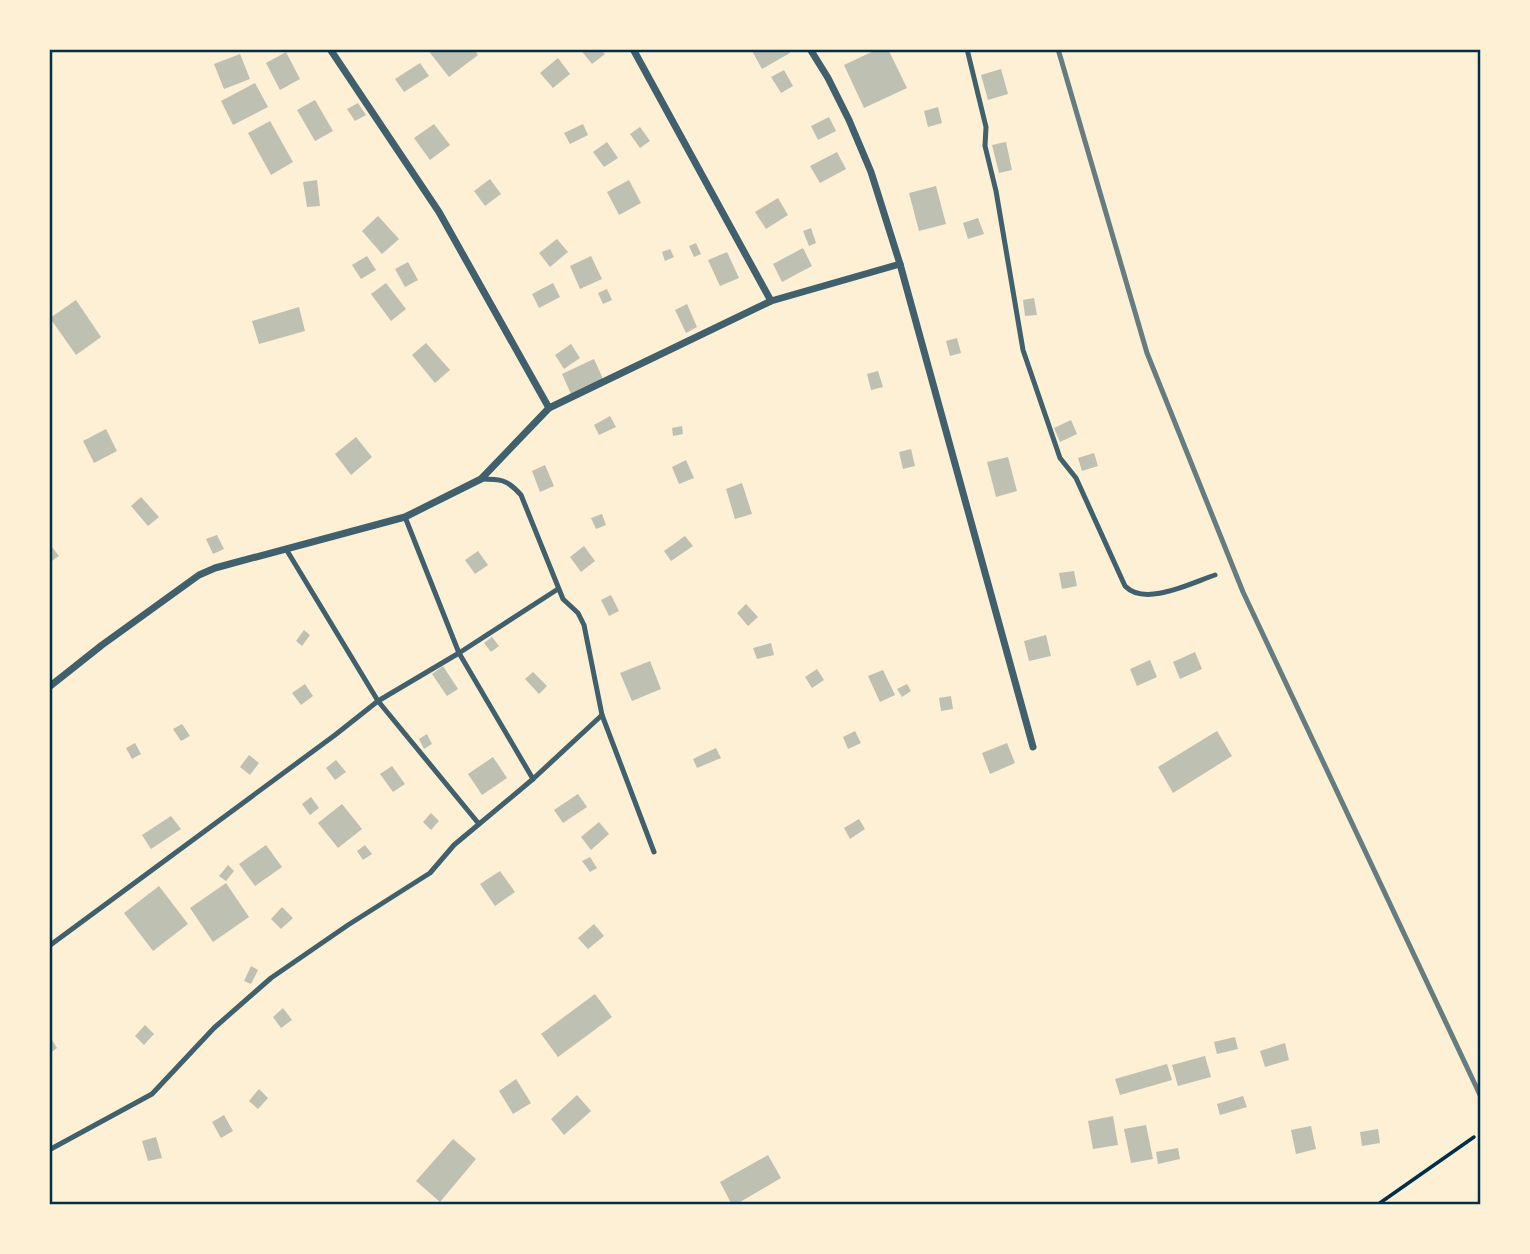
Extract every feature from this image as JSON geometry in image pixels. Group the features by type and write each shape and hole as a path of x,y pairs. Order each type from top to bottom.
{"street":[{"path":"330,49 439,212 549,408"},
{"path":"633,49 771,301"},
{"path":"810,49 844,109 867,162 900,264 1033,747"},
{"path":"49,687 199,575 215,568 405,517 481,479 549,408 771,301 900,264"}],"lane":[{"path":"967,49 986,127 985,146 996,191 1023,350 1060,458 1076,478 1125,586 1131,592 1157,595 1215,575"},
{"path":"481,479 502,479 513,485 521,495 558,589 563,599 578,613 584,625 602,715 654,852"},
{"path":"405,517 459,653 533,779"},
{"path":"286,549 378,701 479,824"},
{"path":"49,946 378,701 558,589"},
{"path":"49,1150 152,1094 215,1028 271,978 430,873 454,845 533,779 602,715"}],"path":[{"path":"1377,1205 1474,1137"}],"building":[{"path":"427,49 474,49 478,55 449,77"},
{"path":"580,49 600,49 605,54 592,64"},
{"path":"751,49 788,49 790,53 762,69"},
{"path":"878,49 888,49 907,88 864,108 844,65"},
{"path":"286,52 300,79 280,90 266,63"},
{"path":"240,54 250,79 224,89 214,64"},
{"path":"558,58 570,74 553,88 540,73"},
{"path":"420,63 429,76 404,92 395,79"},
{"path":"1001,69 1008,94 988,100 981,75"},
{"path":"784,70 793,86 781,93 771,77"},
{"path":"255,83 268,107 233,125 221,101"},
{"path":"315,100 333,131 315,141 297,110"},
{"path":"358,103 366,115 355,121 347,109"},
{"path":"938,107 942,123 928,127 924,111"},
{"path":"829,117 836,131 818,140 811,126"},
{"path":"270,121 293,162 271,175 248,133"},
{"path":"434,124 450,145 430,160 414,138"},
{"path":"583,124 588,135 570,144 564,133"},
{"path":"640,127 650,141 640,148 630,134"},
{"path":"607,142 618,158 604,167 593,152"},
{"path":"1006,142 1012,170 999,173 992,145"},
{"path":"837,152 846,169 820,183 810,166"},
{"path":"490,179 501,194 485,206 474,191"},
{"path":"317,180 320,206 307,207 303,182"},
{"path":"629,180 641,203 619,215 607,192"},
{"path":"936,186 946,224 919,231 909,193"},
{"path":"778,198 788,215 766,229 755,212"},
{"path":"378,216 399,239 382,254 362,231"},
{"path":"978,218 984,234 968,239 963,223"},
{"path":"811,228 816,243 809,246 803,231"},
{"path":"557,239 568,252 550,267 539,253"},
{"path":"696,243 701,254 694,257 689,246"},
{"path":"803,248 812,266 782,282 773,264"},
{"path":"670,249 674,257 665,261 662,252"},
{"path":"727,252 739,278 720,286 708,260"},
{"path":"367,256 376,270 361,279 352,265"},
{"path":"591,256 602,279 580,289 570,266"},
{"path":"408,262 418,280 405,287 395,269"},
{"path":"386,283 406,309 391,321 371,294"},
{"path":"553,283 560,297 539,308 532,294"},
{"path":"607,289 612,300 603,304 598,293"},
{"path":"1034,298 1037,315 1025,316 1023,300"},
{"path":"76,300 101,337 76,355 50,318"},
{"path":"687,304 697,327 686,333 675,310"},
{"path":"299,307 305,331 259,344 252,321"},
{"path":"957,338 961,353 950,356 946,341"},
{"path":"426,343 450,370 435,383 412,355"},
{"path":"571,344 580,358 564,369 555,355"},
{"path":"594,359 603,379 571,394 562,374"},
{"path":"878,371 883,387 871,390 867,374"},
{"path":"610,416 616,427 599,435 594,425"},
{"path":"1071,420 1077,434 1060,442 1054,428"},
{"path":"682,426 683,434 673,436 672,428"},
{"path":"106,429 117,451 94,463 83,441"},
{"path":"356,437 372,457 351,475 335,454"},
{"path":"911,449 915,466 903,469 899,452"},
{"path":"1094,453 1098,466 1082,471 1078,458"},
{"path":"1008,457 1017,491 996,497 987,462"},
{"path":"686,460 694,478 679,484 672,467"},
{"path":"545,465 554,486 540,492 532,471"},
{"path":"742,483 752,514 735,519 726,489"},
{"path":"141,497 159,517 148,526 131,506"},
{"path":"602,514 606,525 596,529 591,518"},
{"path":"217,535 224,549 213,554 206,539"},
{"path":"685,536 693,546 671,561 664,551"},
{"path":"49,543 59,556 49,563"},
{"path":"584,546 595,561 581,572 570,557"},
{"path":"478,551 488,565 475,574 465,560"},
{"path":"1074,571 1077,586 1062,589 1059,573"},
{"path":"611,595 619,611 609,616 601,600"},
{"path":"746,604 758,617 748,626 737,613"},
{"path":"304,630 310,635 302,646 296,641"},
{"path":"1046,635 1051,656 1029,661 1024,641"},
{"path":"492,637 499,646 491,652 484,643"},
{"path":"771,643 774,655 757,659 753,648"},
{"path":"1195,652 1202,669 1180,679 1173,662"},
{"path":"1150,660 1157,677 1137,686 1130,669"},
{"path":"650,661 661,689 632,701 620,673"},
{"path":"443,666 458,689 447,696 432,674"},
{"path":"817,669 824,680 812,688 805,677"},
{"path":"883,670 895,695 880,702 868,676"},
{"path":"533,672 547,686 539,694 525,679"},
{"path":"305,684 313,696 301,705 292,693"},
{"path":"907,684 911,691 902,697 897,689"},
{"path":"951,696 953,709 941,711 939,698"},
{"path":"182,724 190,736 181,741 173,729"},
{"path":"855,731 861,743 848,749 843,737"},
{"path":"1217,731 1232,756 1173,793 1158,767"},
{"path":"427,734 432,744 424,749 419,739"},
{"path":"135,743 141,754 132,759 126,748"},
{"path":"1007,743 1015,763 990,774 982,753"},
{"path":"716,748 721,758 697,768 693,759"},
{"path":"249,755 259,763 250,775 240,767"},
{"path":"493,757 507,778 482,795 468,774"},
{"path":"336,760 346,772 335,780 326,768"},
{"path":"392,766 405,784 393,792 380,774"},
{"path":"578,794 587,807 563,823 554,810"},
{"path":"311,797 319,808 310,815 302,804"},
{"path":"342,804 362,829 338,848 318,823"},
{"path":"431,813 439,821 431,830 423,822"},
{"path":"171,816 181,829 151,849 142,835"},
{"path":"859,819 865,829 850,839 844,828"},
{"path":"599,822 609,834 591,850 581,837"},
{"path":"266,845 282,867 255,886 239,864"},
{"path":"365,845 372,854 363,860 357,851"},
{"path":"590,857 597,868 590,872 582,861"},
{"path":"228,865 234,871 226,881 219,876"},
{"path":"500,871 515,892 495,906 480,884"},
{"path":"226,883 249,917 213,942 190,908"},
{"path":"159,886 188,924 153,951 124,913"},
{"path":"282,907 293,918 281,929 271,919"},
{"path":"594,924 604,936 588,949 578,938"},
{"path":"251,966 258,970 251,984 244,981"},
{"path":"595,994 612,1017 558,1057 541,1034"},
{"path":"283,1008 292,1020 281,1028 273,1017"},
{"path":"145,1025 154,1034 144,1045 135,1036"},
{"path":"49,1035 57,1048 49,1054"},
{"path":"1235,1037 1238,1049 1217,1054 1214,1042"},
{"path":"1285,1043 1289,1060 1265,1067 1260,1051"},
{"path":"1205,1056 1211,1077 1178,1086 1172,1065"},
{"path":"1167,1064 1172,1080 1120,1095 1115,1079"},
{"path":"516,1079 531,1103 513,1114 499,1091"},
{"path":"259,1089 268,1098 258,1109 249,1101"},
{"path":"577,1095 591,1111 564,1135 551,1119"},
{"path":"1243,1096 1247,1107 1220,1115 1217,1104"},
{"path":"224,1115 233,1131 221,1138 212,1122"},
{"path":"1113,1116 1118,1145 1093,1149 1088,1121"},
{"path":"1146,1125 1153,1159 1131,1163 1124,1129"},
{"path":"1311,1126 1316,1149 1296,1154 1291,1130"},
{"path":"1378,1129 1380,1143 1362,1146 1360,1132"},
{"path":"156,1137 162,1158 148,1161 142,1141"},
{"path":"453,1139 476,1159 440,1202 416,1181"},
{"path":"1178,1148 1180,1159 1158,1164 1156,1152"},
{"path":"768,1155 781,1178 732,1205 720,1182"}],"railway":[{"path":"1058,49 1147,353 1243,592 1481,1097"}]}
